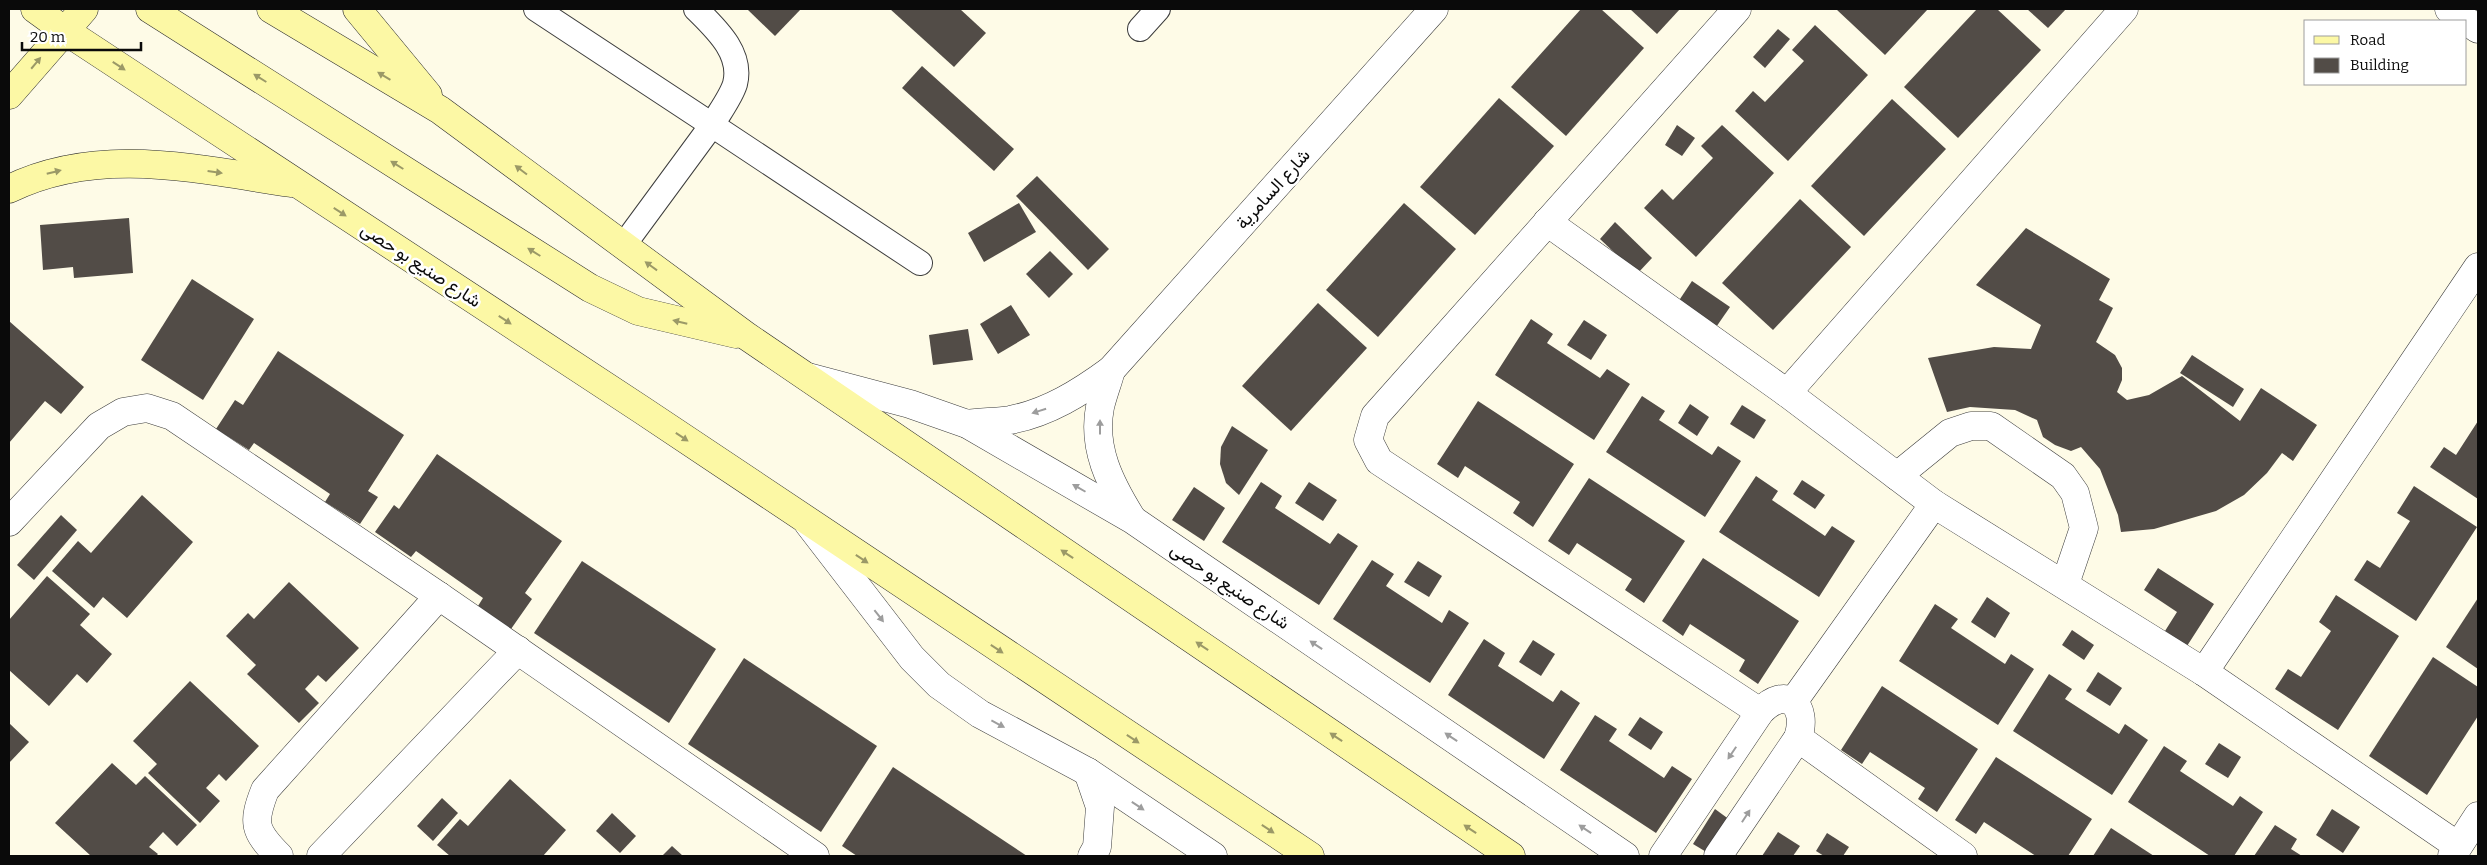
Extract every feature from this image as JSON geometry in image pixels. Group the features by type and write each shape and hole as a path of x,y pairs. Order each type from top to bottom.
{"street":[{"name":"شارع صنيع بو حصى","path":"35,9 56,20 300,185 633,404 807,522 1310,856"},
{"path":"9,95 56,20 84,9"},
{"path":"150,9 590,288 638,311 745,335"},
{"name":"شارع صنيع بو حصى","path":"272,9 440,110 745,335 1511,856"},
{"path":"358,9 440,110"},
{"name":"شارع السامرية","path":"967,424 1011,420 1047,408 1081,392 1111,370 1434,9"},
{"path":"1737,9 1375,416 1368,440 1379,461 1760,712"},
{"path":"1787,393 2124,9"},
{"path":"2449,9 2464,20"},
{"path":"2467,22 2478,30"},
{"path":"9,189 46,174 88,165 112,163 174,166 300,185"},
{"path":"1547,222 1787,393 1934,504 2204,672 2455,851 2478,816"},
{"path":"2204,672 2478,268"},
{"name":"شارع السامرية","path":"1111,370 1100,408 1100,448 1112,487 1133,520"},
{"name":"شارع صنيع بو حصى","path":"805,376 910,404 967,424 1133,520 1625,856"},
{"path":"9,522 99,426 123,412 147,408 172,416 200,433 518,650 815,856"},
{"path":"1897,476 1950,433 1972,426 1991,426 2062,476 2075,493 2084,528 2065,584"},
{"path":"1793,702 1934,504"},
{"name":"شارع صنيع بو حصى","path":"807,522 912,658 938,685 980,714 1088,772 1213,856"},
{"path":"279,856 264,842 256,828 257,811 265,790 439,596"},
{"path":"321,856 518,650"},
{"path":"1663,856 1760,712 1770,702 1779,698 1793,702 1801,712 1802,726 1798,738 1718,856"},
{"path":"1798,738 1963,856"},
{"path":"1088,772 1100,806 1096,847 1092,856"}],"lane":[{"path":"536,9 920,263"},
{"path":"623,246 712,125 735,84 735,58 718,31 696,9"},
{"path":"1140,29 1158,9"}],"building":[{"path":"747,9 801,9 775,36"},
{"path":"890,9 960,9 986,33 954,67"},
{"path":"1581,9 1601,9 1644,48 1566,136 1511,87"},
{"path":"1630,9 1680,9 1657,34"},
{"path":"1836,9 1928,9 1885,55"},
{"path":"1977,9 1997,9 2041,50 1958,138 1904,87"},
{"path":"2027,9 2066,9 2048,28"},
{"path":"1815,25 1868,75 1788,161 1735,111 1753,91 1765,102 1804,61 1792,50"},
{"path":"1778,29 1790,39 1765,68 1753,57"},
{"path":"922,66 1014,149 994,171 902,88"},
{"path":"1499,98 1554,146 1475,235 1420,187"},
{"path":"1892,99 1946,149 1864,236 1811,186"},
{"path":"1677,125 1695,138 1682,156 1665,145"},
{"path":"1722,125 1774,173 1696,257 1644,208 1662,189 1673,200 1713,158 1701,146"},
{"path":"1037,176 1109,249 1088,270 1016,196"},
{"path":"1800,199 1851,247 1773,330 1722,283"},
{"path":"1019,203 1036,232 984,262 968,233"},
{"path":"1404,203 1456,249 1378,337 1326,290"},
{"path":"129,218 133,273 74,278 73,267 43,270 40,225"},
{"path":"1615,222 1652,258 1637,274 1600,239"},
{"path":"2026,228 2110,279 2099,300 2113,308 2096,342 2115,355 2122,368 2122,380 2117,392 2127,400 2149,395 2182,376 2240,421 2261,388 2317,425 2293,461 2282,453 2267,473 2244,495 2216,511 2154,529 2121,532 2118,515 2100,469 2081,447 2071,451 2055,445 2043,437 2037,420 2015,410 1970,407 1947,412 1928,358 1994,347 2031,349 2041,325 1976,285"},
{"path":"1050,251 1073,274 1049,298 1026,274"},
{"path":"192,279 254,319 203,400 141,360"},
{"path":"1692,281 1730,307 1712,333 1674,308"},
{"path":"1318,303 1367,348 1291,431 1242,386"},
{"path":"1011,305 1030,335 998,354 980,324"},
{"path":"1531,319 1553,334 1547,343 1600,378 1607,369 1630,384 1594,440 1495,375"},
{"path":"1584,320 1607,335 1591,360 1567,345"},
{"path":"9,321 84,387 61,414 45,401 9,443"},
{"path":"968,329 973,360 933,365 929,335"},
{"path":"278,351 404,435 368,491 378,497 360,524 325,502 330,494 254,443 249,450 216,429 235,400 243,405"},
{"path":"2192,355 2244,389 2233,407 2180,373"},
{"path":"1642,396 1665,411 1659,420 1712,455 1718,446 1741,461 1705,517 1606,452"},
{"path":"1478,401 1574,464 1533,527 1513,513 1520,502 1465,466 1458,478 1437,464"},
{"path":"1690,404 1709,417 1697,436 1678,423"},
{"path":"1742,405 1766,420 1754,439 1730,424"},
{"path":"2478,421 2478,499 2430,467 2444,447 2456,455"},
{"path":"1232,426 1268,450 1239,495 1226,483 1220,464 1221,447"},
{"path":"437,454 562,541 525,593 532,599 511,629 478,606 483,598 416,551 411,557 375,532 394,505 399,509"},
{"path":"1756,476 1778,491 1772,500 1825,536 1832,526 1855,541 1819,597 1719,532"},
{"path":"1589,478 1685,541 1644,603 1625,590 1632,579 1577,543 1569,555 1548,541"},
{"path":"1802,480 1825,495 1815,509 1793,494"},
{"path":"1261,482 1282,496 1275,508 1330,544 1338,533 1358,546 1319,605 1222,542"},
{"path":"1309,482 1337,500 1323,521 1295,503"},
{"path":"2414,486 2477,527 2416,621 2354,580 2367,560 2380,568 2410,521 2397,513"},
{"path":"1194,487 1225,508 1204,541 1172,520"},
{"path":"142,495 193,542 127,618 103,597 94,608 52,571 78,541 91,553"},
{"path":"61,515 77,530 34,580 17,565"},
{"path":"1703,558 1799,621 1758,684 1739,671 1745,660 1690,624 1683,636 1662,621"},
{"path":"1372,560 1394,574 1386,586 1442,623 1449,610 1469,623 1430,683 1333,619"},
{"path":"582,561 716,649 669,723 534,633"},
{"path":"1418,561 1442,576 1429,597 1404,582"},
{"path":"2158,568 2214,604 2187,646 2165,631 2177,612 2144,590"},
{"path":"47,576 90,614 80,625 112,654 87,683 77,674 49,706 9,670 9,620"},
{"path":"289,582 359,648 326,682 318,675 305,689 319,703 299,723 247,674 256,665 226,636 248,613 254,619"},
{"path":"2336,595 2399,636 2338,730 2275,689 2288,669 2301,677 2331,631 2319,622"},
{"path":"1987,597 2010,613 1995,638 1971,622"},
{"path":"2478,598 2478,669 2446,647"},
{"path":"1935,604 1958,619 1951,628 2005,664 2011,654 2034,669 1998,725 1899,661"},
{"path":"2072,630 2094,645 2084,660 2062,645"},
{"path":"1484,639 1505,653 1498,666 1553,702 1561,690 1580,703 1544,759 1448,695"},
{"path":"1533,640 1555,654 1541,676 1519,662"},
{"path":"2433,657 2478,687 2478,716 2427,795 2369,756"},
{"path":"744,658 877,746 821,832 688,744"},
{"path":"2098,672 2122,688 2110,706 2086,691"},
{"path":"2049,674 2072,689 2065,699 2119,734 2125,724 2148,740 2112,795 2013,731"},
{"path":"190,681 259,746 226,781 219,774 206,788 220,801 200,823 148,773 157,764 133,741"},
{"path":"1882,686 1978,749 1937,812 1918,799 1925,788 1870,752 1862,764 1841,750"},
{"path":"1595,715 1617,729 1609,741 1664,778 1672,766 1692,779 1656,833 1560,770"},
{"path":"1640,717 1663,732 1651,750 1628,735"},
{"path":"9,723 29,742 9,763"},
{"path":"2219,743 2241,757 2228,778 2205,764"},
{"path":"2164,746 2187,761 2180,771 2233,806 2240,796 2263,812 2234,856 2210,856 2128,802"},
{"path":"1996,757 2092,819 2068,856 2036,856 1984,822 1976,834 1955,820"},
{"path":"112,763 136,785 145,776 197,825 177,846 163,832 149,847 158,854 156,856 91,856 55,823"},
{"path":"893,767 1027,856 857,856 842,846"},
{"path":"510,779 566,830 543,856 450,856 437,845 460,819 468,826"},
{"path":"442,798 458,813 433,841 417,826"},
{"path":"1715,809 1730,820 1708,853 1693,844"},
{"path":"2332,809 2360,827 2343,853 2316,835"},
{"path":"612,813 636,836 620,853 596,831"},
{"path":"2275,825 2297,839 2291,849 2302,856 2254,856"},
{"path":"2111,828 2154,856 2093,856"},
{"path":"1778,832 1800,846 1793,856 1762,856"},
{"path":"1827,833 1849,847 1843,856 1824,856 1816,851"},
{"path":"672,846 683,856 662,856"}]}
